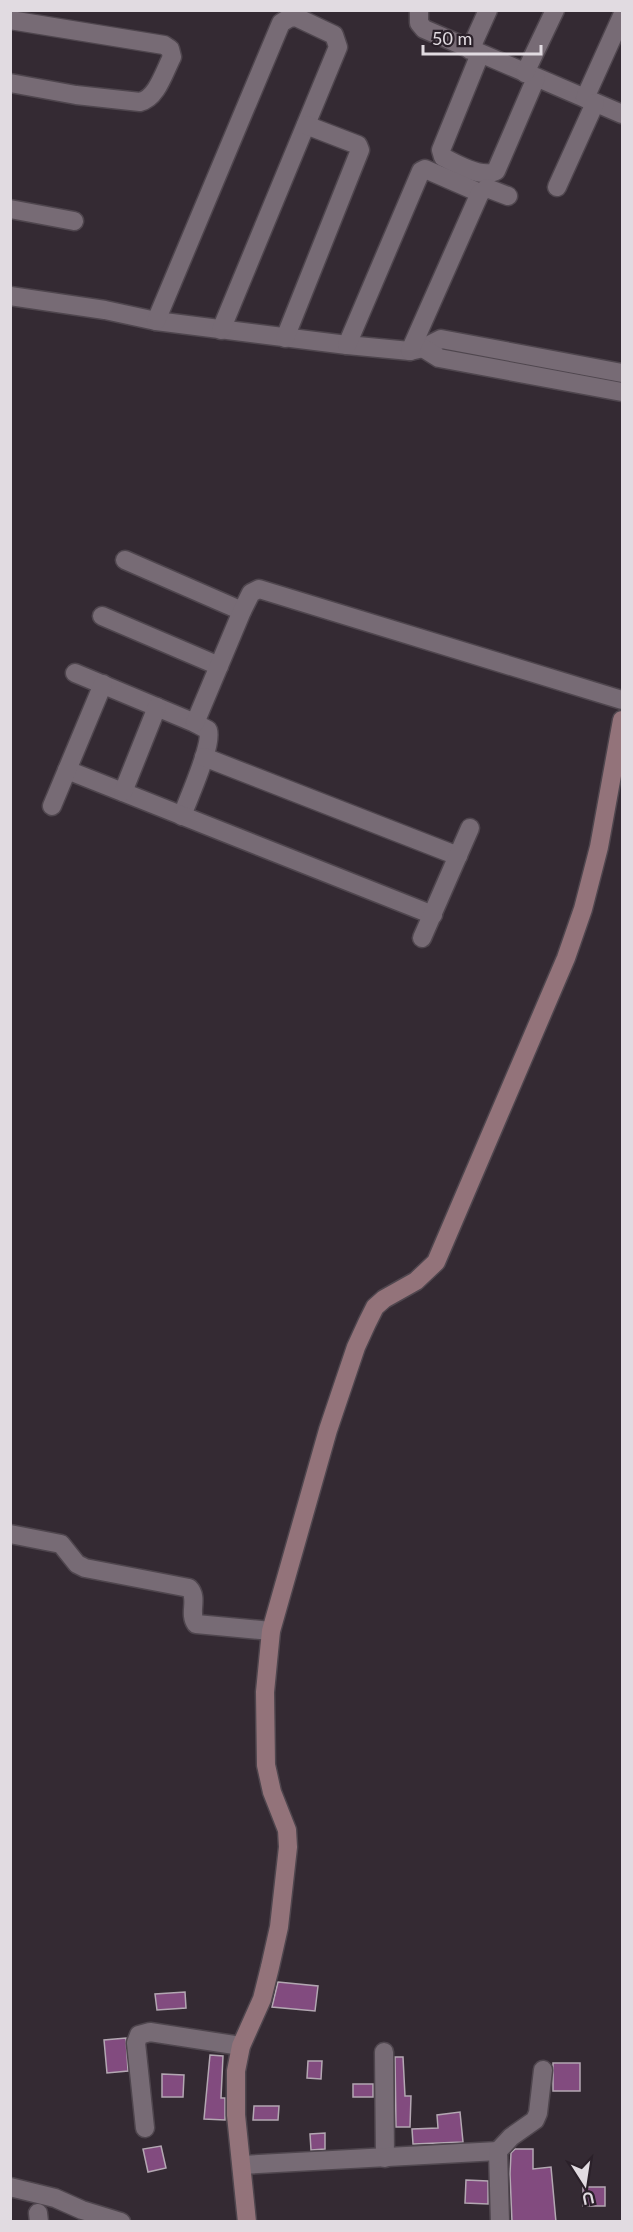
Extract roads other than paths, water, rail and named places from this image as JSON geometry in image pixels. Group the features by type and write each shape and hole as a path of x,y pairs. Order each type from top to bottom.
{"street":[{"path":"419,10 421,27 622,114"},
{"path":"488,10 441,150 443,157 482,173 491,174 496,171 555,10"},
{"path":"557,188 622,16"},
{"path":"156,321 281,23 292,17 333,35 338,42 338,47 221,330"},
{"path":"10,20 164,45 170,49 172,57 154,92 149,98 140,102 76,95 10,83"},
{"path":"285,338 360,150 358,145 306,125"},
{"path":"346,345 421,171 425,170 480,193"},
{"path":"417,350 480,193 488,188 508,196"},
{"path":"10,209 74,221"},
{"path":"10,284 105,310"},
{"path":"10,296 221,330 346,345 417,350 439,358 622,392"},
{"path":"417,350 441,339 622,373"},
{"path":"125,560 242,611"},
{"path":"195,723 250,593 257,589 622,699"},
{"path":"102,616 219,666"},
{"path":"75,674 208,730 210,734 204,757 182,816"},
{"path":"52,806 102,684"},
{"path":"123,792 158,707"},
{"path":"247,2222 235,2093 236,2071 241,2046 262,1999 279,1928 285,1879 287,1830 270,1785 266,1765 265,1702 271,1631 327,1430 356,1347 375,1307 384,1299 416,1281 436,1262 566,958 583,909 599,846 622,720"},
{"path":"204,757 458,856"},
{"path":"67,770 433,915"},
{"path":"422,938 470,828"},
{"path":"10,1534 61,1544 77,1564 85,1568 189,1588 193,1595 193,1619 196,1624 271,1631"},
{"path":"145,2128 136,2043 139,2035 150,2032 241,2046"},
{"path":"384,2052 385,2158"},
{"path":"242,2165 498,2151 511,2137 535,2120 538,2113 543,2070"},
{"path":"498,2151 500,2222"},
{"path":"10,2187 55,2198 82,2210 121,2222"}]}
